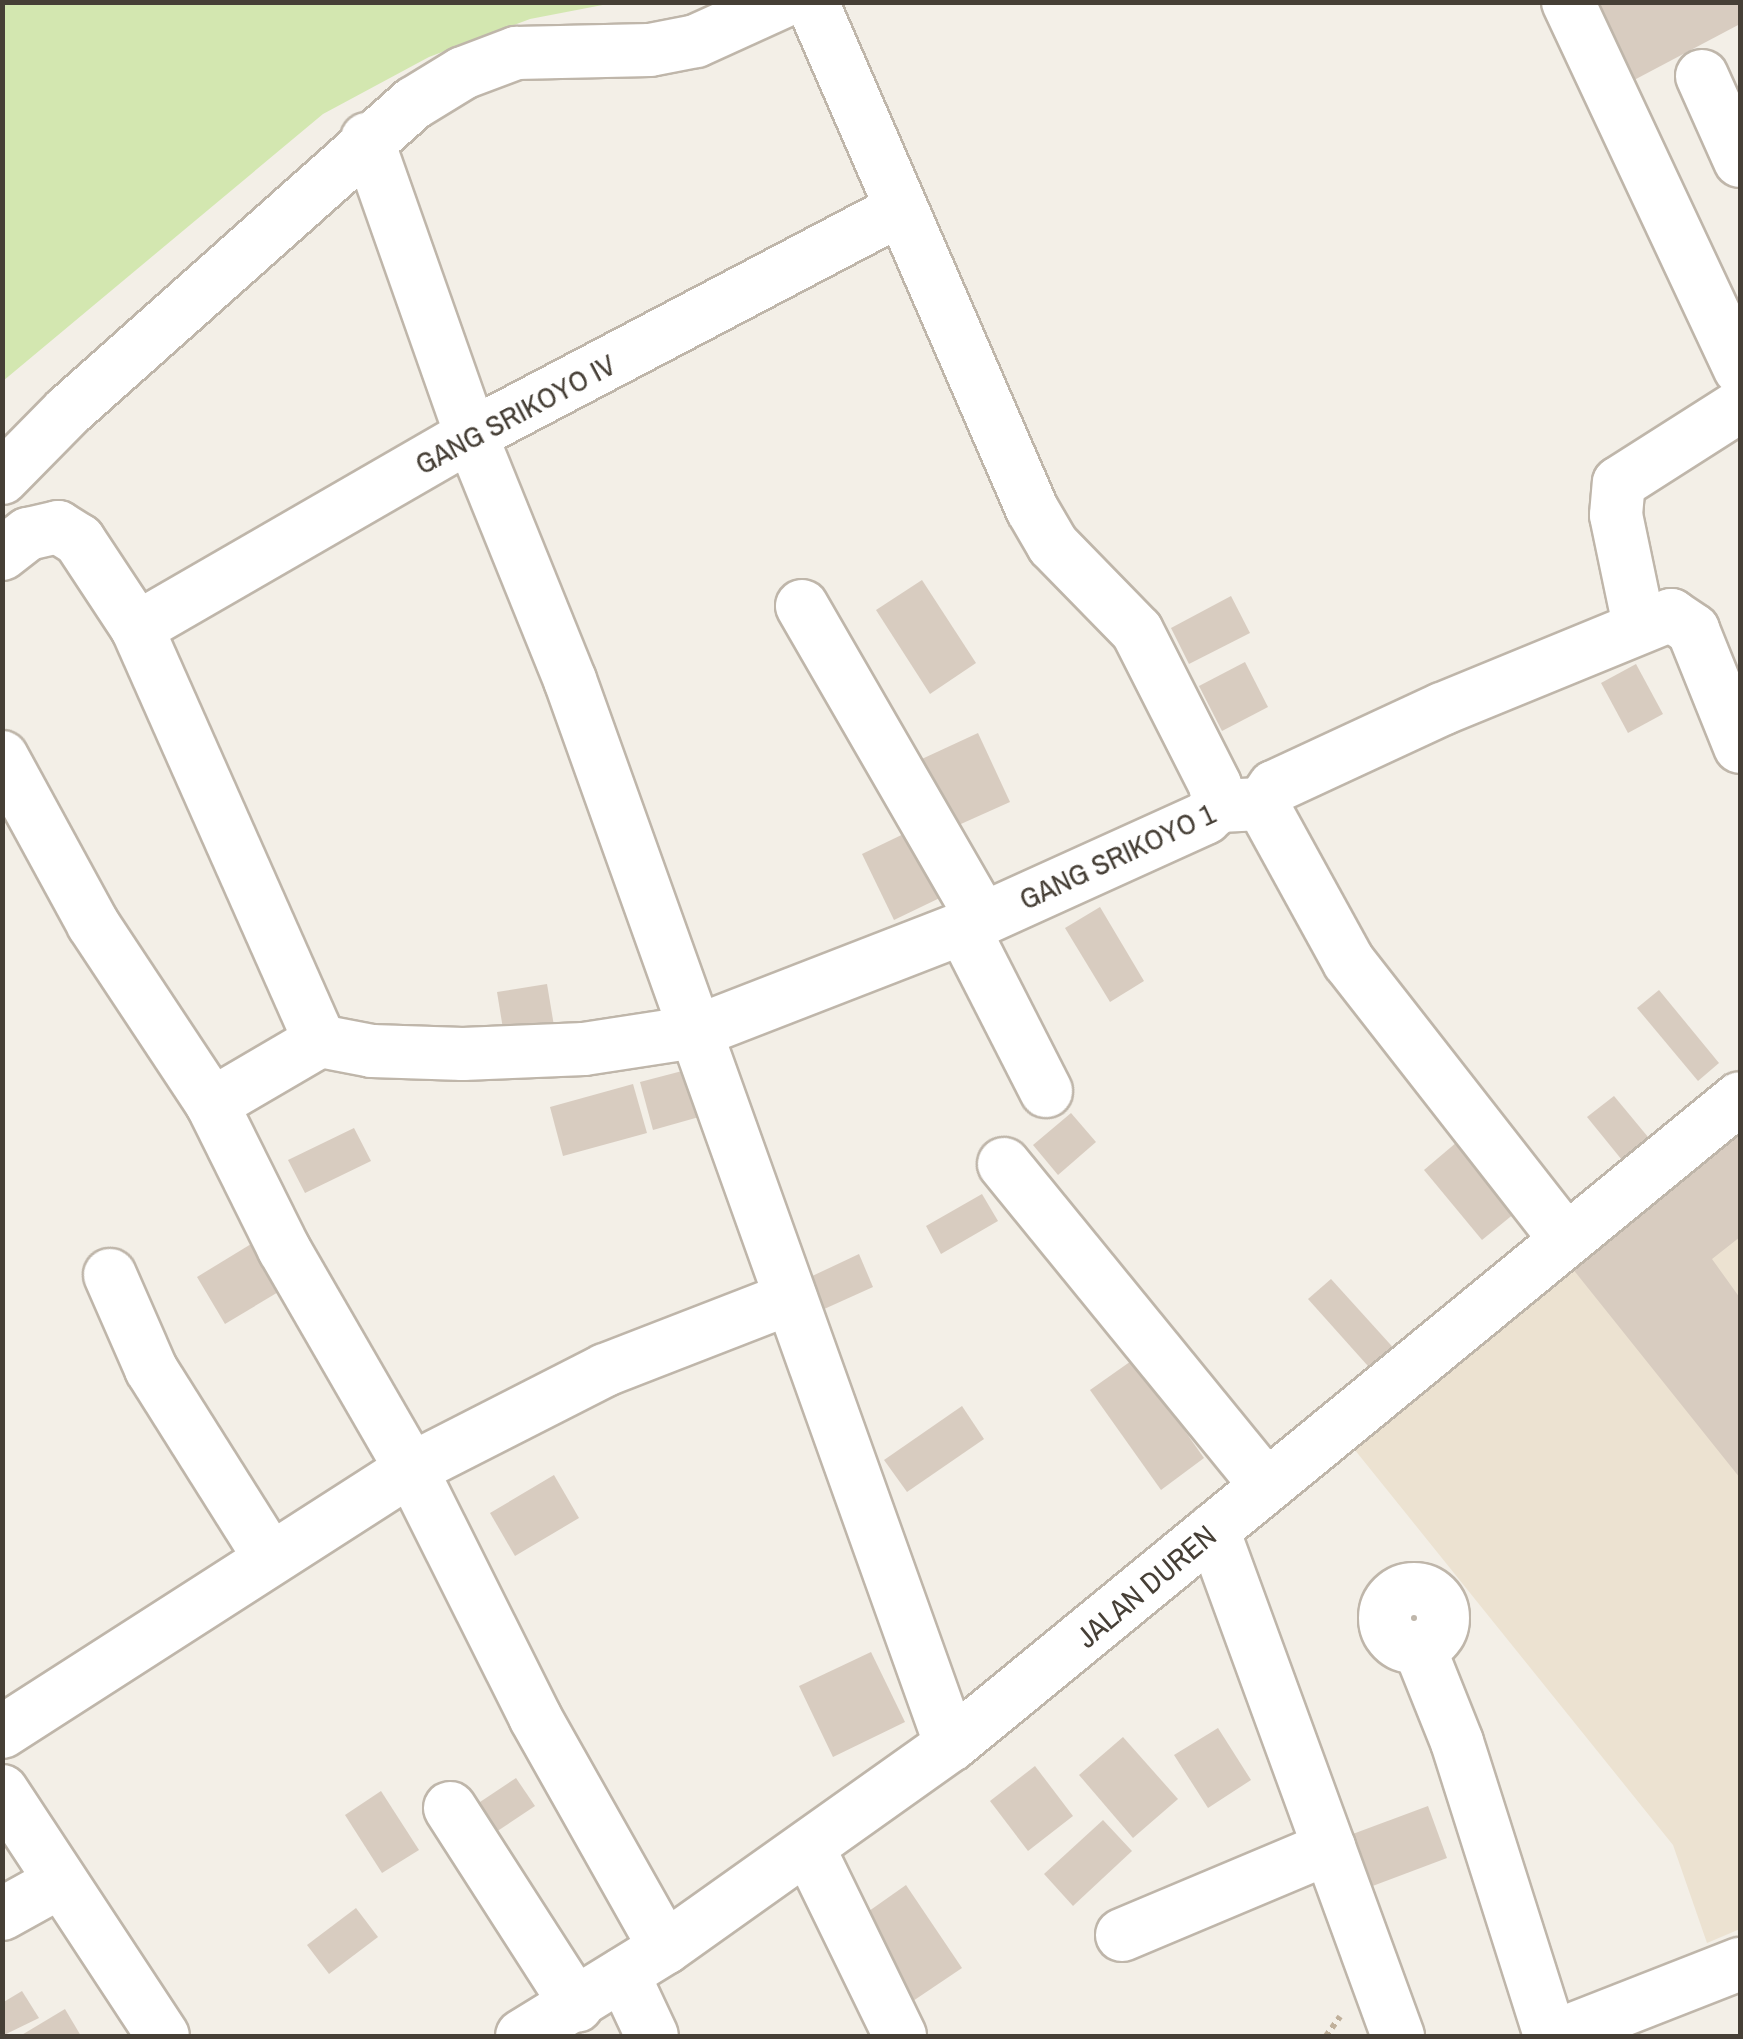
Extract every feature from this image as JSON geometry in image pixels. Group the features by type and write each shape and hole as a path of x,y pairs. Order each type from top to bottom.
{"street":[{"path":"2,478 367,139 463,73 516,53 650,50 696,41 782,2"},
{"path":"812,2 1037,520 1137,631 1215,785 1241,805 1349,962 1565,1238"},
{"path":"1568,2 1740,368"},
{"path":"1702,76 1740,161"},
{"path":"367,139 471,436 570,680 951,1745"},
{"name":"GANG SRIKOYO IV","path":"136,628 471,436 900,210"},
{"path":"1740,406 1619,483 1616,515 1639,625 1672,615 1693,630 1740,747"},
{"path":"2,554 28,534 58,527 79,540 136,628 320,1040 212,1104"},
{"path":"802,606 973,924 1046,1090"},
{"name":"GANG SRIKOYO 1","path":"320,1040 372,1051 463,1054 584,1048 695,1032 973,924 1639,625"},
{"path":"2,757 93,924 212,1104 284,1249 411,1468 535,1718 644,1961 652,2036"},
{"name":"JALAN DUREN","path":"522,2036 577,2006 644,1961 951,1745 1213,1530 1264,1483 1740,1098"},
{"path":"1004,1164 1264,1483"},
{"path":"110,1276 151,1369 268,1555"},
{"path":"2,1732 268,1555 411,1468 605,1370 791,1298"},
{"path":"1213,1530 1398,2036"},
{"path":"1420,1647 1457,1742 1553,2036 1740,1964"},
{"path":"2,1791 163,2036"},
{"path":"450,1808 577,2006"},
{"path":"808,1848 900,2036"},
{"path":"1122,1935 1329,1848"},
{"path":"2,1914 60,1882"}],"shaded area":[{"path":"1740,1093 1740,1929 1707,1943 1673,1845 1338,1429"}],"green space":[{"path":"3,2 613,3 530,19 429,57 323,114 3,381"}],"building":[{"path":"1574,2 1738,2 1740,24 1619,88"},
{"path":"922,580 976,663 930,694 876,610"},
{"path":"1231,596 1250,633 1189,664 1171,628"},
{"path":"1245,662 1268,707 1222,731 1199,686"},
{"path":"1636,664 1663,714 1628,733 1601,683"},
{"path":"978,733 1010,802 943,832 911,764"},
{"path":"916,828 948,894 894,920 862,854"},
{"path":"1100,907 1144,981 1110,1002 1065,928"},
{"path":"547,984 554,1026 504,1035 497,992"},
{"path":"1659,990 1719,1063 1698,1081 1637,1008"},
{"path":"686,1070 699,1117 653,1130 640,1082"},
{"path":"633,1084 647,1133 563,1156 550,1107"},
{"path":"1614,1096 1653,1143 1626,1165 1587,1117"},
{"path":"1071,1113 1096,1142 1058,1175 1033,1145"},
{"path":"1740,1125 1740,1237 1712,1259 1740,1298 1740,1478 1568,1263"},
{"path":"354,1128 371,1161 305,1193 288,1160"},
{"path":"1457,1142 1515,1213 1482,1240 1424,1170"},
{"path":"982,1194 998,1221 941,1254 926,1226"},
{"path":"256,1241 285,1288 225,1324 197,1277"},
{"path":"859,1254 873,1287 822,1310 808,1278"},
{"path":"1331,1279 1399,1354 1376,1375 1308,1299"},
{"path":"1134,1359 1204,1458 1161,1490 1090,1390"},
{"path":"962,1406 984,1439 907,1492 884,1460"},
{"path":"554,1475 579,1518 515,1556 490,1513"},
{"path":"871,1652 905,1722 833,1757 799,1686"},
{"path":"1218,1728 1251,1780 1208,1808 1174,1755"},
{"path":"1123,1737 1178,1799 1133,1838 1079,1775"},
{"path":"1035,1766 1073,1816 1028,1851 990,1801"},
{"path":"516,1778 535,1806 496,1832 477,1804"},
{"path":"381,1791 419,1850 382,1873 345,1815"},
{"path":"1428,1806 1447,1858 1370,1887 1350,1835"},
{"path":"1103,1820 1132,1851 1073,1906 1044,1874"},
{"path":"906,1885 962,1968 907,2005 852,1923"},
{"path":"356,1908 378,1937 329,1974 307,1945"},
{"path":"22,1991 39,2018 2,2036 2,2003"},
{"path":"65,2009 81,2036 20,2036"}]}
